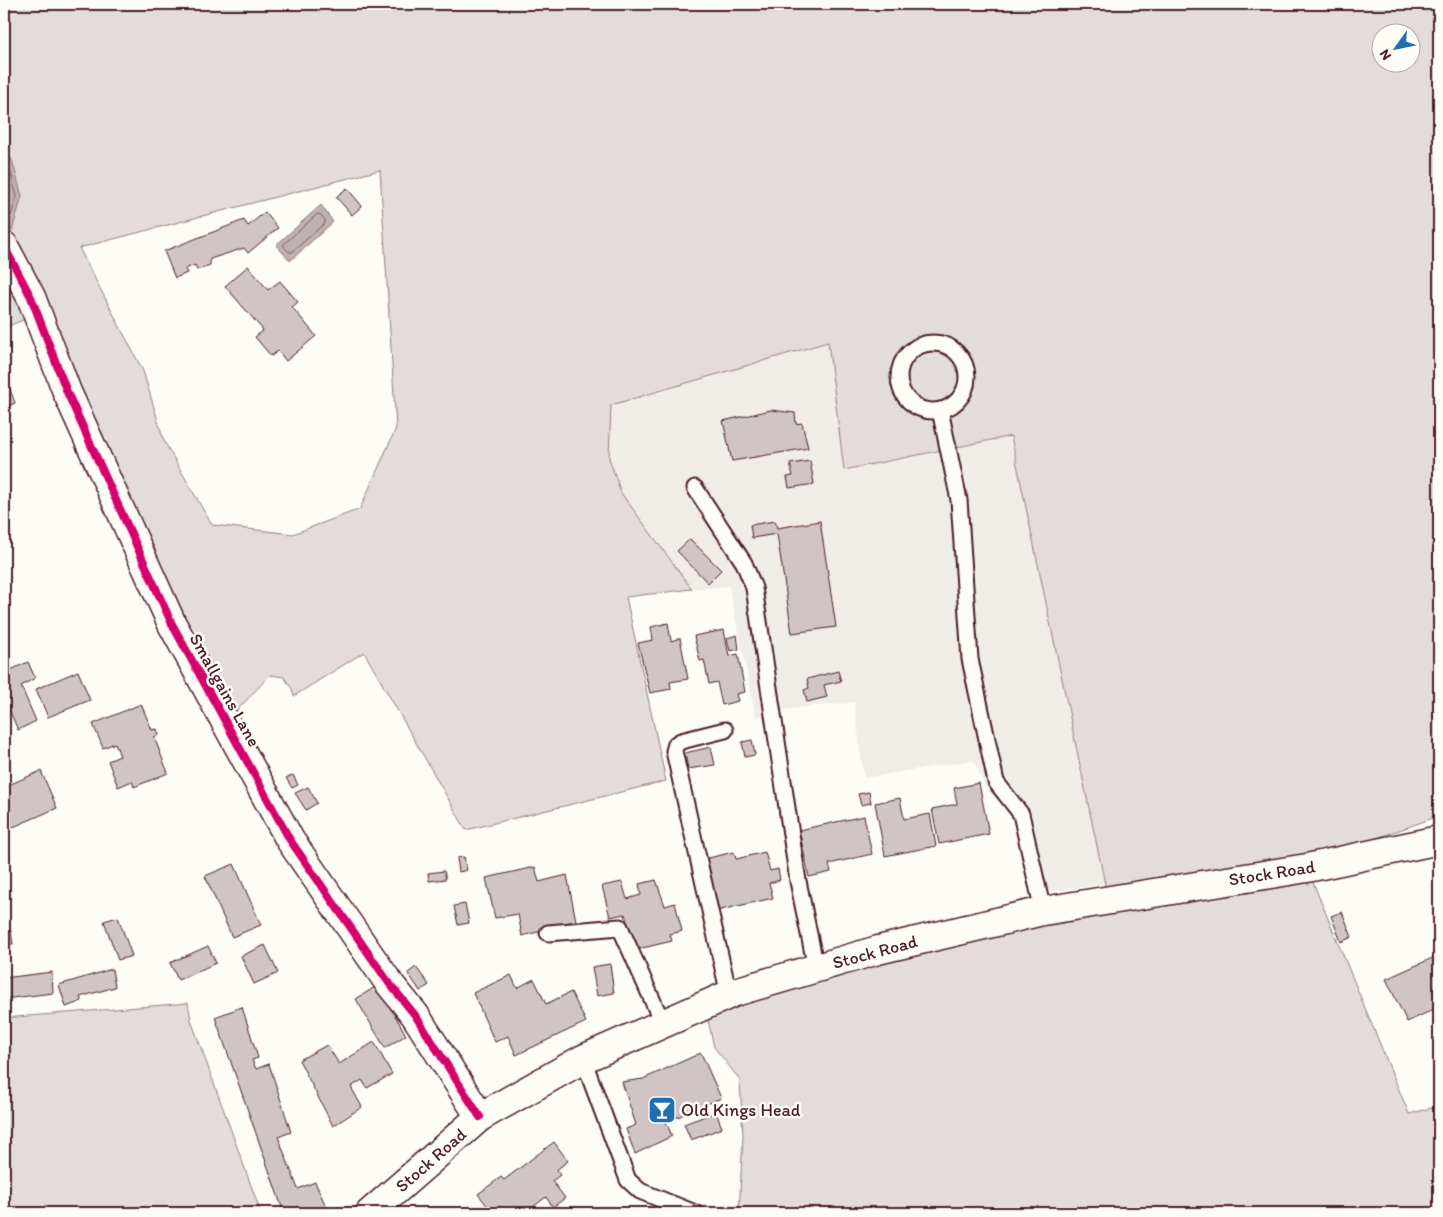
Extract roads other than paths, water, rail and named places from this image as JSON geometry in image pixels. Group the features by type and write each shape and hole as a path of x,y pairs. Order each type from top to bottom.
{"main road":[{"name":"Smallgains Lane","path":"4,246 31,296 67,392 172,624 290,840 389,983 415,1015 480,1117"},
{"name":"Stock Road","path":"370,1213 480,1117 583,1058 728,995 878,950 1043,910 1307,868 1439,840"}],"lane":[{"path":"933,343 947,346 958,354 965,367 967,381 962,394 953,405 940,410 926,410 912,404 903,394 899,380 901,366 908,354 919,346 933,343"},
{"path":"940,410 959,500 970,659 996,782 1021,814 1043,910"},
{"path":"695,488 744,563 754,588 798,881 816,968"},
{"path":"725,730 681,740 676,744 674,751 728,995"},
{"path":"548,934 620,927 663,1024"},
{"path":"583,1058 628,1180 640,1191 695,1213"}],"water":[{"path":"4,147 12,160 22,196 12,231 4,218"},
{"path":"321,205 333,222 290,261 276,245"}],"place":[{"name":"Old Kings Head","path":"662,1110"}]}
